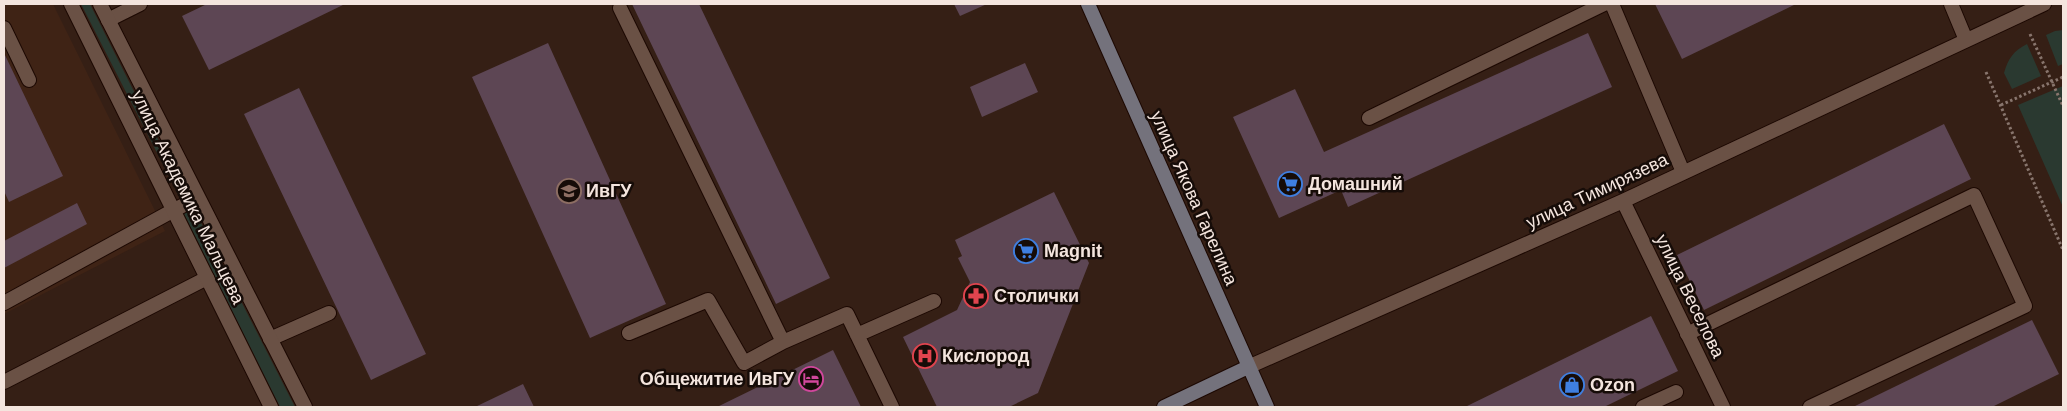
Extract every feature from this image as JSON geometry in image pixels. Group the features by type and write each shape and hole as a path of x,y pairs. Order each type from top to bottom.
{"main road":[{"name":"улица Якова Гарелина","path":"1088,4 1267,407"},
{"name":"улица Тимирязева","path":"1164,407 1248,367"}],"street":[{"name":"улица Академика Мальцева","path":"71,4 271,407"},
{"path":"100,4 305,407"},
{"path":"108,20 140,4"},
{"path":"1369,118 1604,4"},
{"path":"1612,4 1683,172"},
{"path":"1951,4 1966,40"},
{"name":"улица Тимирязева","path":"1248,367 1623,201 2044,4"},
{"path":"620,8 783,342"},
{"path":"4,28 29,80"},
{"path":"1688,334 1974,195 2026,306 1810,407"},
{"path":"4,303 198,198"},
{"name":"улица Веселова","path":"1623,201 1723,407"},
{"path":"4,382 207,278"},
{"path":"629,333 708,300 744,363 783,342 847,314 892,407"},
{"path":"857,335 934,301"},
{"path":"270,339 329,313"},
{"path":"1643,407 1676,392"}],"path":[{"path":"2021,14 2063,106"},
{"path":"1986,72 2063,250"},
{"path":"2000,105 2063,77"}],"shaded area":[{"path":"4,4 53,4 165,231 4,314"}],"green space":[{"path":"81,4 90,4 184,191 178,194"},
{"path":"2063,30 2063,64 2058,66 2046,35"},
{"path":"2027,44 2041,76 2012,89 2004,73 2009,60"},
{"path":"2063,86 2063,207 2018,105"},
{"path":"193,207 295,407 280,407 183,212"}],"building":[{"path":"207,4 345,4 209,70 182,16"},
{"path":"632,4 699,4 830,278 776,304"},
{"path":"954,4 987,4 960,16"},
{"path":"1655,4 1796,4 1682,59"},
{"path":"1588,33 1612,87 1348,207 1341,190 1279,218 1233,117 1295,89 1324,152"},
{"name":"ИвГУ","path":"548,43 666,304 590,338 472,77"},
{"path":"4,53 63,176 9,202 4,191"},
{"path":"1025,63 1038,92 982,117 970,87"},
{"path":"299,88 426,354 371,380 244,114"},
{"path":"1944,124 1971,179 1704,310 1677,255"},
{"path":"1054,192 1089,263 1038,393 1009,407 937,407 903,337 957,310 970,282 958,258 962,256 955,240"},
{"path":"77,203 87,224 4,268 4,241"},
{"path":"1651,316 1678,371 1604,407 1465,407"},
{"path":"2032,320 2059,374 1992,407 1853,407"},
{"name":"Общежитие ИвГУ","path":"833,350 861,407 717,407"},
{"path":"523,384 534,407 475,407"}],"place":[{"name":"Домашний","path":"1290,184"},
{"name":"ИвГУ","path":"569,191"},
{"name":"Magnit","path":"1026,251"},
{"name":"Столички","path":"976,296"},
{"name":"Кислород","path":"925,356"},
{"name":"Общежитие ИвГУ","path":"811,379"},
{"name":"Ozon","path":"1572,385"}]}
